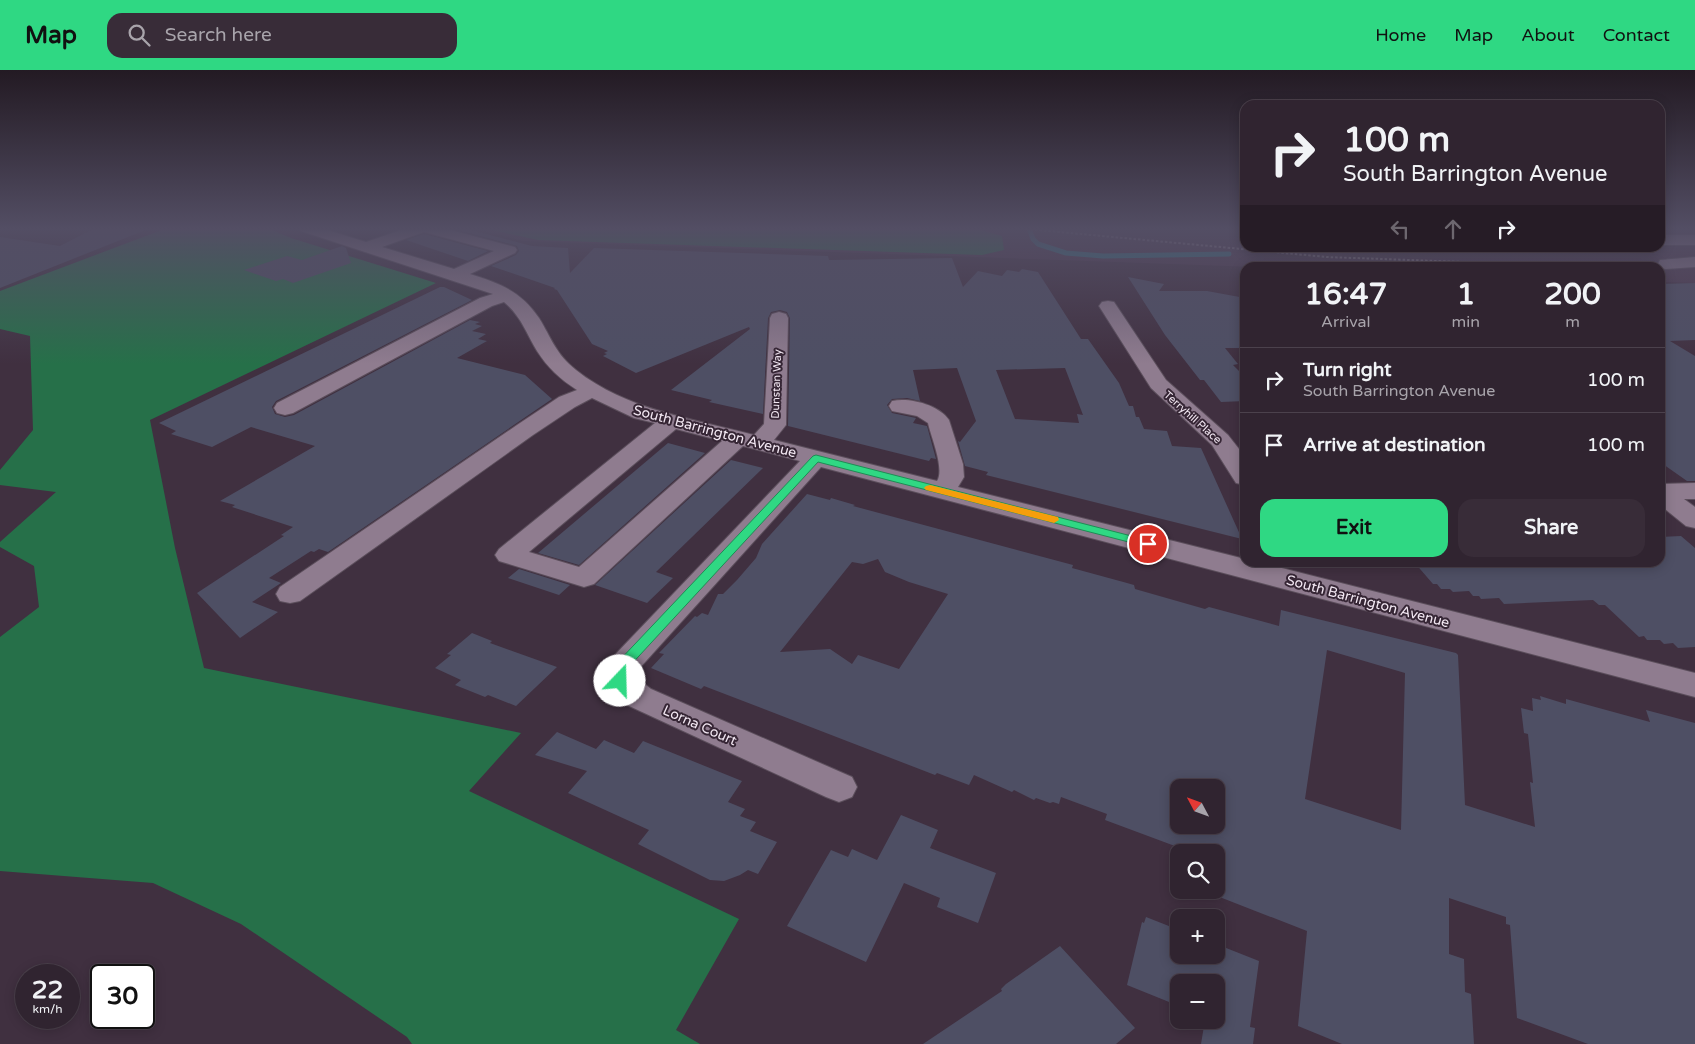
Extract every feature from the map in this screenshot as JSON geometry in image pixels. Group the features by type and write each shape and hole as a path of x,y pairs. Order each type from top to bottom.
{"street":[{"name":"South Barrington Avenue","path":"456,274 494,287 506,295 528,316 541,342 552,357 591,391 642,412 943,491 1240,561"},
{"path":"285,408 486,302 506,295"},
{"name":"Terryhill Place","path":"1108,306 1163,390 1220,440 1240,469"},
{"name":"Dunstan Way","path":"672,421 509,555 584,578 749,441 775,425 779,318"},
{"path":"290,594 525,430 565,404 591,391"},
{"path":"900,406 924,411 938,420 951,464 952,477 943,491"},
{"name":"Lorna Court","path":"816,458 621,668 620,681 639,697 839,787"},
{"path":"1665,493 1695,491"},
{"path":"1665,497 1695,520"},
{"name":"South Barrington Avenue","path":"1264,567 1695,685"}],"shaded area":[{"path":"1665,273 1695,273 1695,283 1665,282"}],"green space":[{"path":"47,273 405,273 436,283 150,420 175,548 204,668 521,733 469,791 739,919 676,1030 700,1044 412,1044 407,1037 241,924 153,883 0,871 0,637 39,607 34,566 0,547 0,542 56,492 0,485 0,470 33,430 30,336 0,329 0,291"}],"building":[{"path":"0,273 36,273 0,288"},
{"path":"254,273 321,273 293,283 283,279 276,281"},
{"path":"513,273 958,273 963,287 976,273 1002,276 1004,273 1039,273 1081,339 1088,339 1119,383 1129,406 1133,406 1136,417 1139,417 1144,429 1167,431 1172,446 1201,448 1240,535 1240,538 986,475 988,472 965,466 958,441 960,442 976,421 957,368 913,370 920,401 907,398 892,399 887,405 892,413 916,418 913,423 927,426 936,459 931,458 929,461 788,426 790,318 787,312 780,310 771,312 768,318 763,414 709,402 712,400 671,390 750,329 749,327 636,373 603,356 608,351 592,344 555,288","holes":["1065,368 1083,415 1077,414 1079,423 1015,419 996,370"]},
{"path":"1128,277 1164,284 1159,291 1207,291 1240,297 1240,348 1225,348 1238,364 1233,365 1240,372 1240,401 1221,402 1204,380 1200,380 1165,335"},
{"path":"1695,283 1695,340 1670,341 1695,356 1695,481 1687,481 1665,466 1665,284"},
{"path":"440,287 444,287 472,300 276,401 272,407 275,414 285,417 294,415 470,320 480,322 475,324 482,326 472,331 486,334 478,339 487,341 457,358 525,375 552,399 328,552 319,549 314,552 311,551 269,578 281,583 252,602 278,612 240,638 197,593 284,536 281,535 293,527 232,507 235,505 220,501 315,446 251,427 212,447 171,434 176,431 159,423"},
{"path":"668,443 705,453 579,565 538,553"},
{"path":"731,460 763,468 656,572 673,578 647,603 595,585"},
{"path":"807,494 830,500 831,498 855,505 853,506 1073,565 1072,568 1134,585 1135,589 1205,609 1209,607 1279,626 1281,610 1456,653 1458,655 1465,805 1535,827 1530,782 1533,783 1528,734 1524,733 1521,708 1533,711 1532,698 1541,700 1540,696 1566,704 1566,699 1650,722 1646,710 1695,723 1695,1044 1588,1044 1517,1018 1510,925 1506,924 1506,917 1449,898 1449,954 1464,959 1465,992 1471,994 1474,1044 1342,1044 1298,1026 1307,931 1225,899 1225,844 1170,844 1105,820 1107,814 1061,797 1059,804 1050,803 1036,798 1034,800 1014,790 1012,792 974,775 969,785 937,773 935,775 704,686 701,689 651,668 664,654 659,653 695,616 697,617 702,613 708,615 718,594 723,594 756,558 762,544","holes":["878,559 885,572 909,582 948,594 899,669 858,655 852,664 830,649 780,652 852,562 863,564","1327,650 1405,673 1401,830 1305,799"]},
{"path":"1681,536 1695,548 1695,647 1678,648 1673,643 1664,644 1660,640 1647,640 1644,636 1639,637 1605,605 1599,605 1593,600 1504,604 1499,598 1481,599 1479,596 1473,596 1469,591 1453,592 1450,589 1441,589 1437,584 1433,584 1418,567 1665,567 1665,537"},
{"path":"519,569 570,585 559,595 508,578"},
{"path":"472,633 492,641 490,643 557,667 516,706 488,695 485,697 455,685 461,680 435,668 451,655 447,654"},
{"path":"557,732 596,749 604,740 634,753 643,741 742,781 728,802 745,809 740,816 756,822 750,831 777,842 758,874 748,870 724,881 710,880 638,844 649,830 568,793 587,771 535,755"},
{"path":"901,815 938,830 930,848 996,873 978,923 937,907 940,898 904,883 866,962 787,926 831,850 848,857 852,849 877,860"},
{"path":"1146,917 1170,926 1170,964 1225,964 1225,948 1259,961 1250,1027 1255,1028 1253,1044 1201,1044 1204,1029 1225,1029 1225,974 1170,974 1170,1002 1127,985 1142,922 1144,923"},
{"path":"1060,946 1135,1028 1116,1044 923,1044 1002,991 1001,989 1006,984"}],"slow traffic":[{"path":"930,488 1054,520"}],"route":[{"path":"620,681 621,668 816,458 1148,544"}]}
